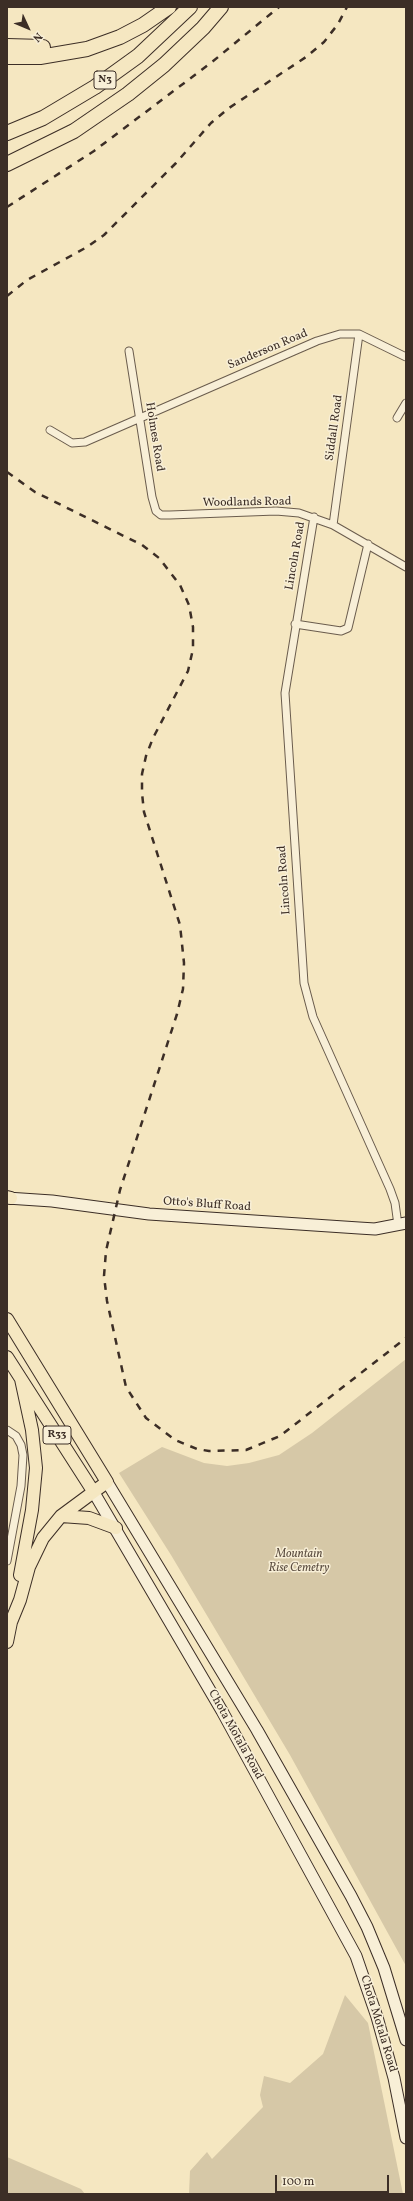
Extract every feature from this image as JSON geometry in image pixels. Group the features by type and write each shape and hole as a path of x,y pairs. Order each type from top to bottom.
{"highway":[{"path":"7,46 44,48 80,43 110,33 139,19 158,7"},
{"path":"7,57 40,57 87,49 137,28 169,7"},
{"name":"N3","path":"7,133 43,118 94,87 138,56 190,7"},
{"name":"N3","path":"7,157 72,128 128,94 164,65 221,7"},
{"path":"7,164 74,131 128,94"}],"main road":[{"name":"Chota Motala Road","path":"7,1319 107,1482"},
{"name":"Chota Motala Road","path":"7,1357 93,1491"},
{"path":"7,1642 32,1510 36,1468 32,1430 21,1379"},
{"path":"11,1622 34,1553 50,1528 62,1516 93,1491 107,1482"},
{"path":"62,1516 89,1518 116,1528"}],"street":[{"name":"Sanderson Road","path":"50,430 72,443 85,442 317,341 340,334 359,334 406,357"},
{"name":"Siddall Road","path":"333,525 359,334"},
{"name":"Holmes Road","path":"129,351 154,507 161,515 170,516"},
{"path":"397,418 406,403"},
{"name":"Woodlands Road","path":"170,516 276,511 299,513 314,517 333,525 406,567"},
{"name":"Lincoln Road","path":"314,517 295,624 285,693 304,983 313,1017 390,1189 402,1224"},
{"path":"295,624 341,631 348,628 368,544"},
{"name":"Otto's Bluff Road","path":"8,1198 52,1201 149,1214 359,1228 402,1224"},
{"path":"7,1430 16,1436 21,1445 23,1455 21,1486 7,1562"},
{"name":"Chota Motala Road","path":"107,1482 261,1736 357,1908 384,1968 406,2040"},
{"name":"Chota Motala Road","path":"93,1491 222,1711 356,1956 377,2017 394,2078 406,2138"}],"green space":[{"name":"Mountain Rise Cemetry","path":"406,1359 406,1966 290,1755 171,1555 119,1473 162,1447 204,1463 227,1466 249,1463 279,1455 312,1433"},
{"path":"345,1995 368,2023 403,2194 189,2194 190,2171 207,2152 212,2159 263,2107 260,2095 264,2076 290,2083 323,2054"},
{"path":"7,2157 81,2189 85,2194 7,2194"}],"railway":[{"path":"7,207 94,151 212,62 279,7"},
{"path":"7,296 27,280 87,247 104,235 176,163 211,123 229,108 306,57 324,42 338,24 347,7"},
{"path":"7,472 35,492 142,545 159,558 180,585 189,605 193,627 193,649 188,671 153,738 146,756 142,774 144,812 180,925 184,963 183,989 177,1014 120,1190 106,1251 104,1276 107,1301 126,1387 146,1418 175,1440 197,1449 209,1451 246,1450 280,1436 406,1338"}]}
